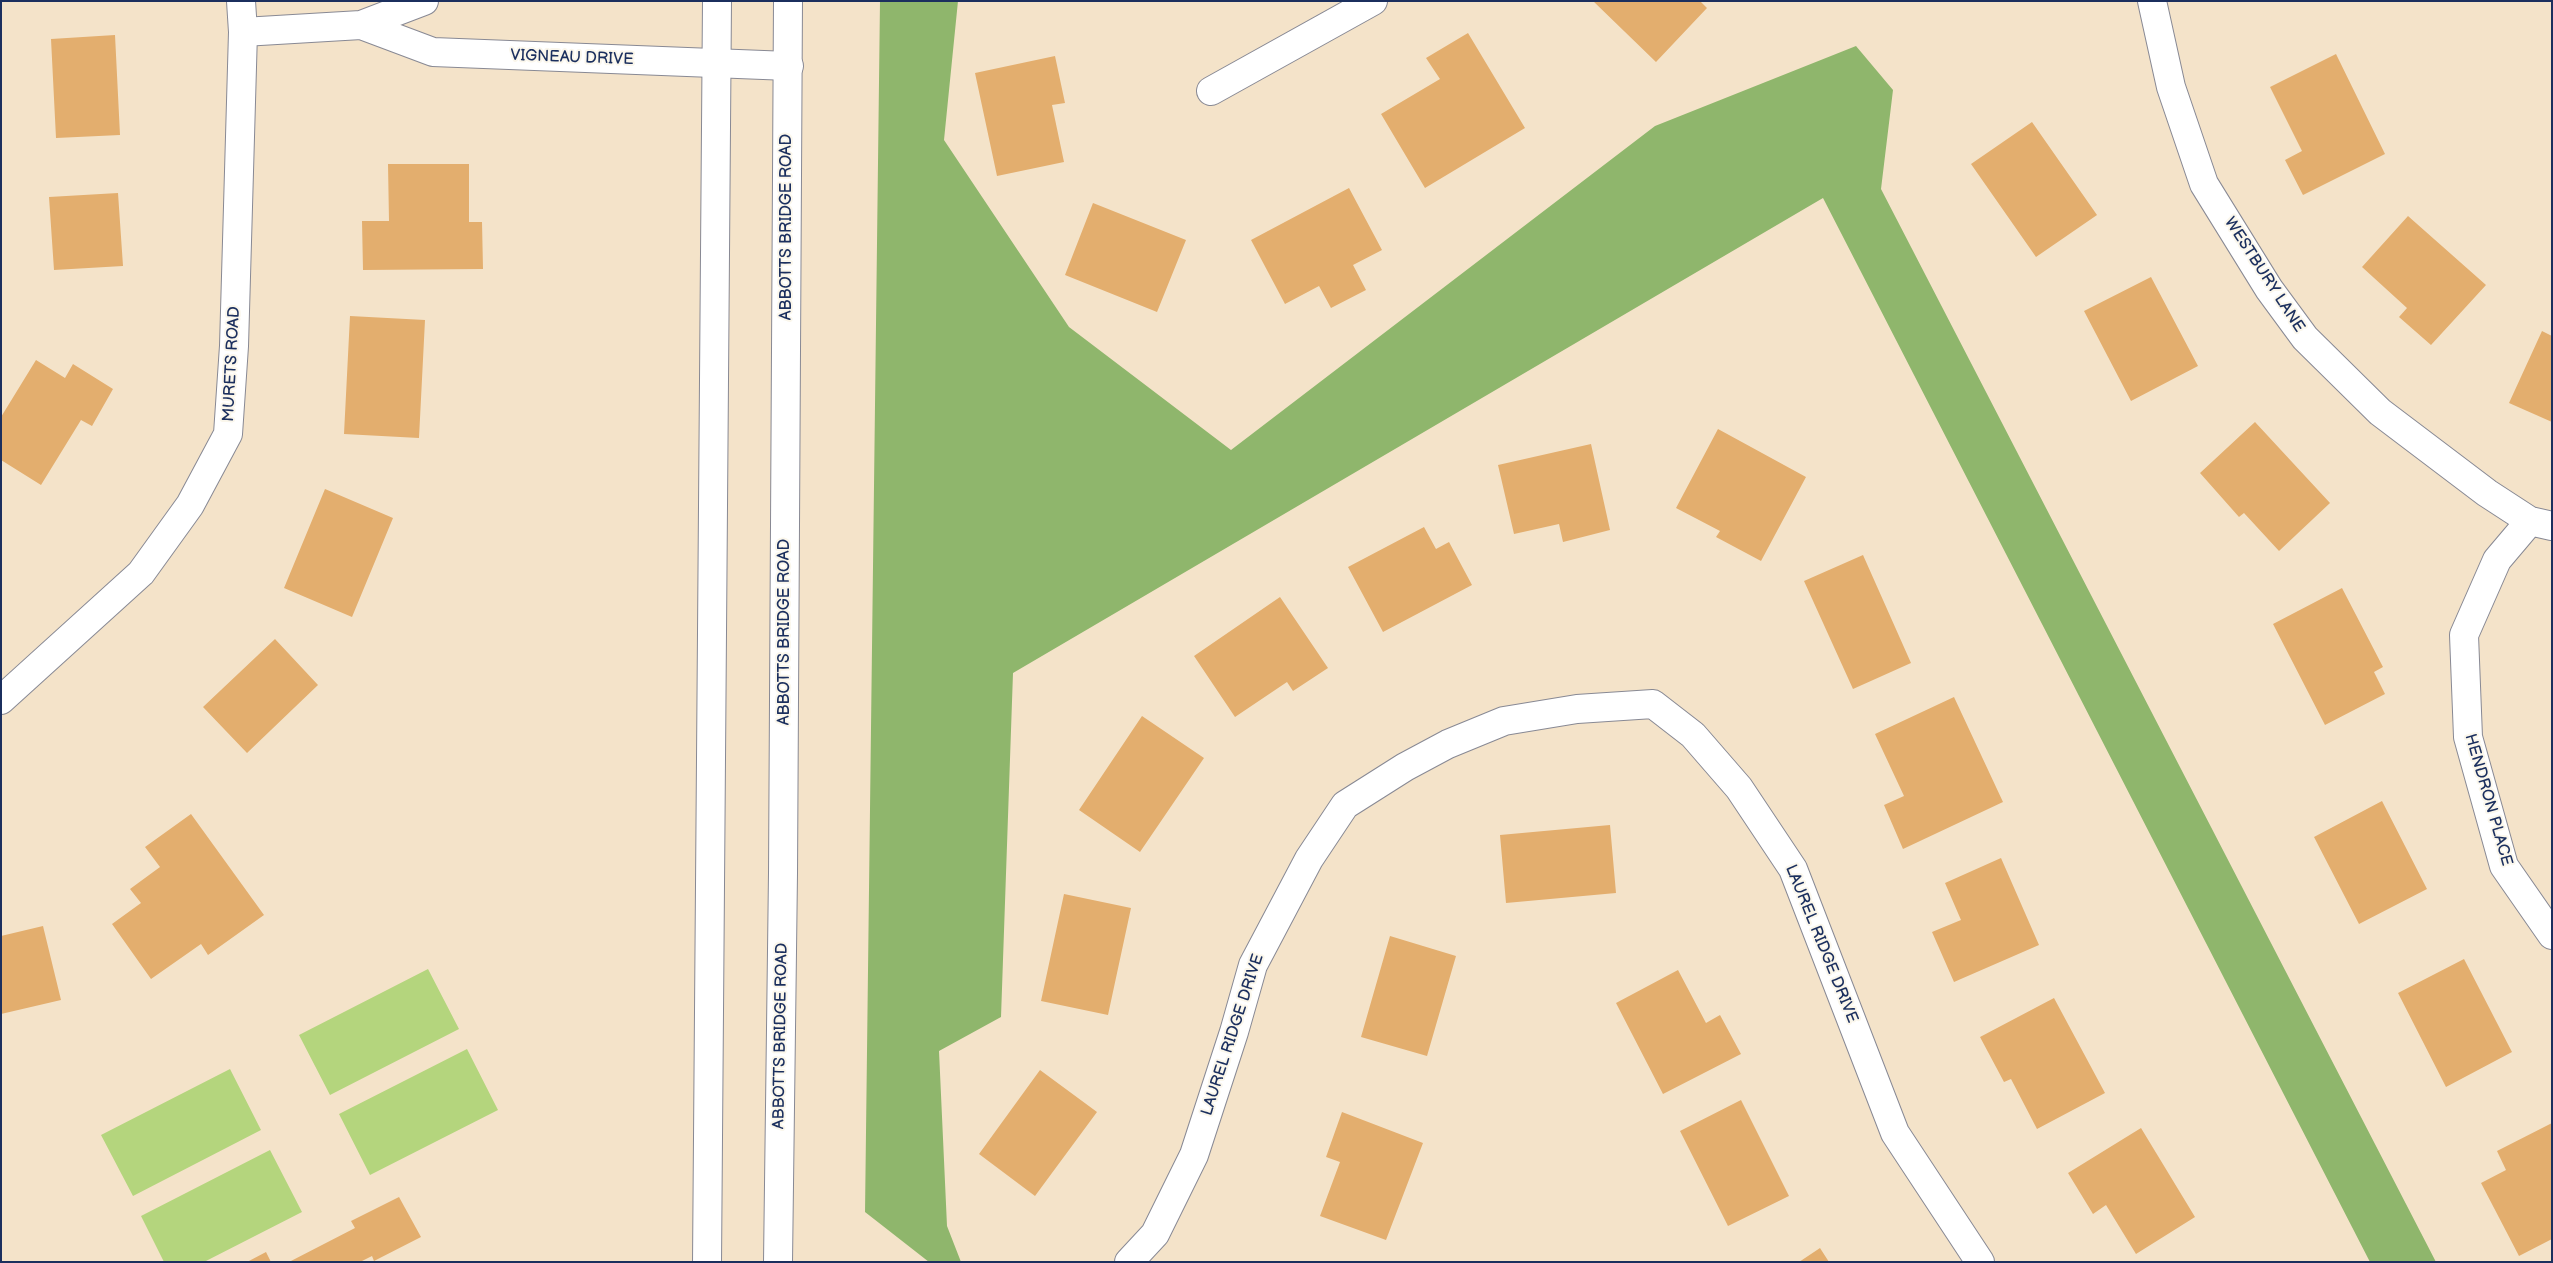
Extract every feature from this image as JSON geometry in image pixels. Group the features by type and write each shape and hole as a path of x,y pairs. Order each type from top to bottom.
{"street":[{"name":"MURETS ROAD","path":"1,700 142,573 190,505 228,434 234,346 243,32 241,1"},
{"name":"VIGNEAU DRIVE","path":"243,32 361,25 424,1"},
{"path":"707,1262 714,63 717,1"},
{"name":"ABBOTTS BRIDGE ROAD","path":"778,1262 783,873 788,1"},
{"path":"1211,91 1372,1"},
{"name":"WESTBURY LANE","path":"2152,1 2171,87 2204,184 2269,289 2305,338 2380,412 2487,493 2541,524"},
{"name":"VIGNEAU DRIVE","path":"361,25 433,52 788,66"},
{"name":"HENDRON PLACE","path":"2541,524 2497,560 2464,635 2468,737 2504,866 2552,935"},
{"name":"LAUREL RIDGE DRIVE","path":"1130,1262 1155,1234 1194,1155 1254,965 1309,859 1346,805 1405,767 1448,744 1504,721 1577,709 1653,704 1693,734 1739,788 1793,869 1895,1133 1980,1262"}],"green space":[{"path":"880,1 958,1 944,140 1069,327 1231,450 1655,126 1856,46 1893,90 1881,189 2436,1262 2370,1262 1823,198 1013,673 1001,1017 939,1051 947,1226 961,1262 929,1262 865,1212"},
{"path":"428,969 459,1029 330,1095 299,1035"},
{"path":"467,1049 498,1110 370,1175 339,1114"},
{"path":"230,1069 261,1130 133,1196 101,1135"},
{"path":"270,1150 302,1212 204,1262 164,1262 141,1216"}],"building":[{"path":"1593,1 1700,1 1707,8 1656,62"},
{"path":"1468,33 1525,128 1425,188 1381,114 1440,79 1426,58"},
{"path":"115,35 120,135 56,138 51,39"},
{"path":"2336,54 2385,154 2303,195 2285,160 2302,151 2270,87"},
{"path":"1055,56 1065,103 1052,105 1064,162 997,176 975,73"},
{"path":"2032,122 2097,215 2036,257 1971,164"},
{"path":"388,164 469,164 469,222 482,222 483,269 363,270 362,221 389,221"},
{"path":"1349,188 1382,250 1353,265 1366,290 1331,308 1319,286 1285,304 1251,240"},
{"path":"118,193 123,266 54,270 49,197"},
{"path":"1093,203 1186,240 1157,312 1065,275"},
{"path":"2408,216 2486,285 2431,345 2399,317 2407,308 2362,267"},
{"path":"2151,277 2198,366 2131,401 2084,311"},
{"path":"350,316 425,320 419,438 344,434"},
{"path":"2542,331 2552,336 2552,422 2509,403"},
{"path":"36,360 65,378 73,364 113,389 92,426 81,420 41,485 1,460 1,417"},
{"path":"2255,422 2330,503 2279,551 2244,513 2239,517 2200,473"},
{"path":"1718,429 1806,477 1761,561 1716,537 1720,531 1676,508"},
{"path":"1591,444 1610,530 1563,542 1559,524 1514,534 1498,465"},
{"path":"325,489 393,518 352,617 284,588"},
{"path":"1424,527 1436,549 1449,542 1472,585 1383,632 1348,567"},
{"path":"1863,555 1911,663 1853,689 1804,581"},
{"path":"2342,588 2383,667 2374,672 2385,694 2325,725 2273,624"},
{"path":"1280,597 1328,668 1293,691 1287,682 1235,717 1194,656"},
{"path":"275,639 318,685 247,753 203,707"},
{"path":"1954,697 2003,802 1903,849 1884,805 1904,796 1875,734"},
{"path":"1142,716 1204,758 1140,852 1079,810"},
{"path":"2382,801 2427,889 2359,924 2314,837"},
{"path":"191,814 264,915 208,955 201,944 151,979 112,924 141,903 130,889 160,867 145,847"},
{"path":"1610,825 1616,893 1506,903 1500,835"},
{"path":"2001,858 2039,945 1954,982 1932,932 1961,920 1945,883"},
{"path":"1064,894 1131,908 1108,1015 1041,1001"},
{"path":"43,926 61,1000 1,1014 1,936"},
{"path":"1390,936 1456,956 1427,1056 1361,1037"},
{"path":"2464,959 2512,1052 2446,1087 2398,993"},
{"path":"1678,970 1706,1023 1720,1015 1741,1054 1663,1094 1616,1003"},
{"path":"2054,998 2105,1093 2037,1129 2011,1079 2004,1082 1980,1037"},
{"path":"1040,1070 1097,1112 1035,1196 979,1154"},
{"path":"1741,1100 1789,1196 1728,1226 1680,1131"},
{"path":"1342,1112 1423,1143 1386,1240 1320,1216 1340,1162 1326,1157"},
{"path":"2552,1123 2552,1239 2519,1256 2481,1183 2506,1170 2497,1151"},
{"path":"2141,1128 2195,1217 2136,1254 2106,1205 2093,1214 2068,1173"},
{"path":"399,1197 421,1237 374,1261 372,1256 360,1262 289,1262 355,1228 351,1221"},
{"path":"1820,1248 1829,1262 1799,1262"},
{"path":"266,1252 271,1262 247,1262"}]}
